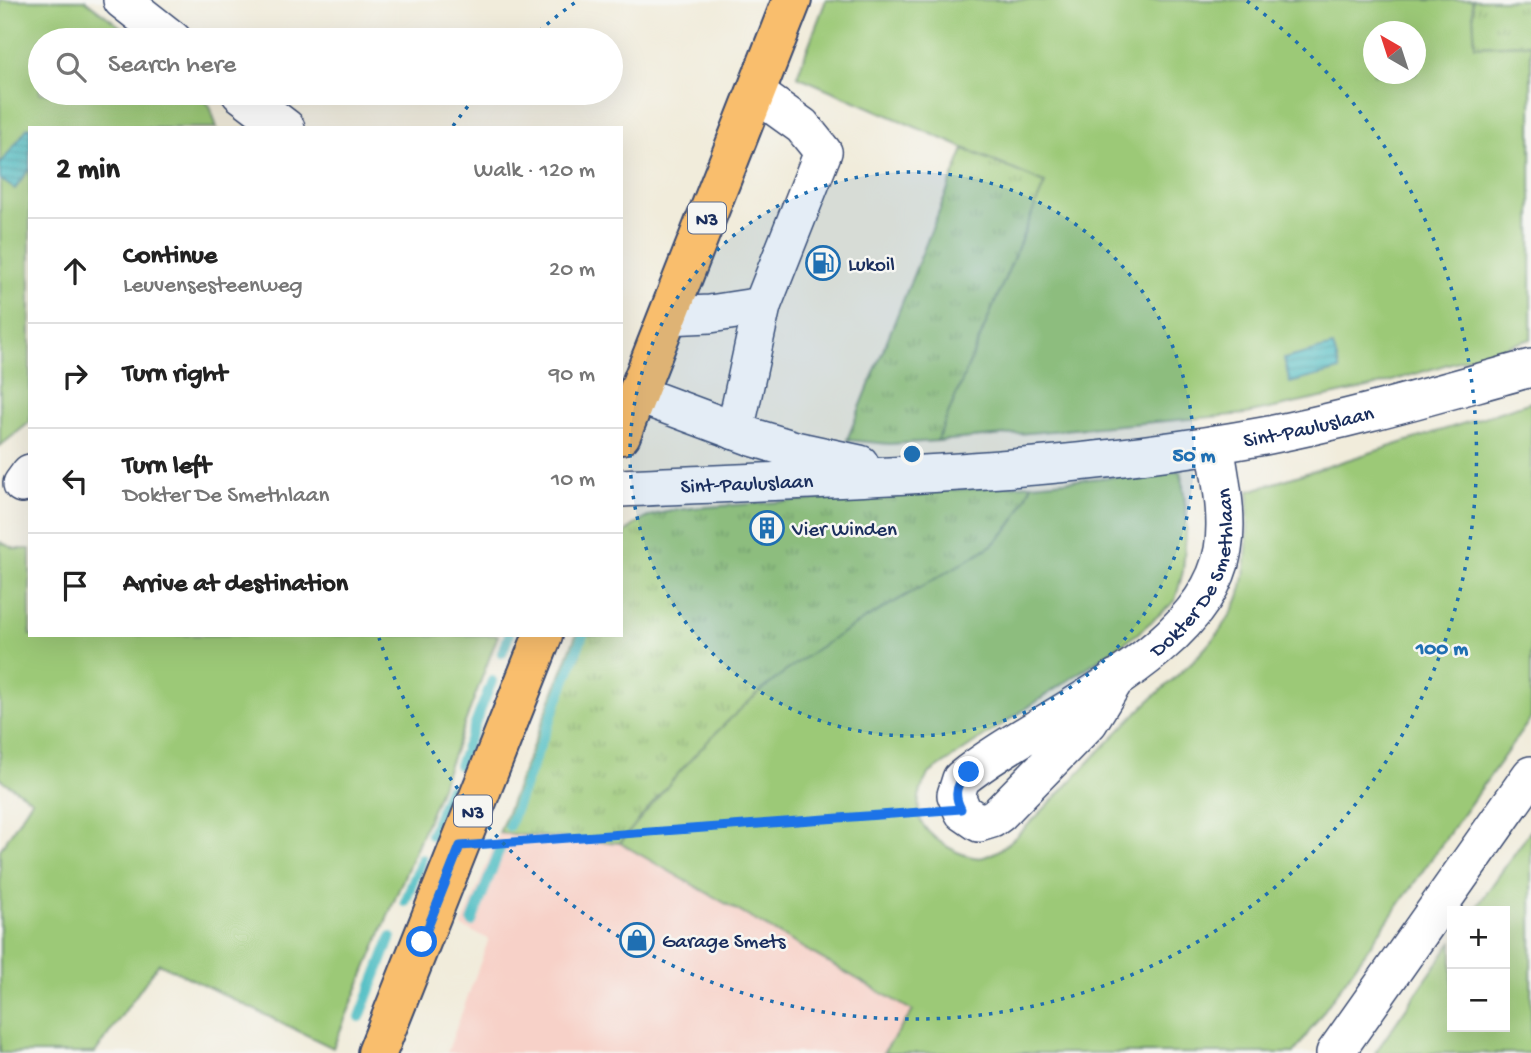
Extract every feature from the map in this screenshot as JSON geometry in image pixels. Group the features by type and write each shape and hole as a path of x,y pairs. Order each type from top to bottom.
{"main road":[{"name":"N3","path":"623,430 792,0"},
{"name":"N3","path":"377,1053 541,637"}],"street":[{"path":"122,0 158,28"},
{"path":"735,431 762,306 824,152 802,126 756,93"},
{"path":"254,105 277,125"},
{"path":"668,316 710,314 762,306"},
{"name":"Sint-Pauluslaan","path":"623,488 913,475 1068,463 1215,444 1266,436 1531,368"},
{"name":"Sint-Pauluslaan","path":"637,394 735,431 795,450 913,475"},
{"name":"Dokter De Smethlaan","path":"961,809 956,794 961,779 1116,678 1159,645 1186,620 1206,595 1223,550 1225,524 1215,444"},
{"path":"1335,1053 1531,775"}],"path":[{"path":"460,846 961,809"}],"shaded area":[{"path":"499,833 620,843 914,1011 883,1053 447,1053 489,939 462,927"}],"green space":[{"path":"0,0 85,0 122,28 28,28 28,105 209,105 216,126 28,126 28,424 0,446"},
{"path":"826,0 1472,0 1475,46 1531,44 1531,339 1372,387 1246,414 937,441 1045,183 797,76"},
{"path":"1472,0 1531,0 1531,44 1475,46"},
{"path":"964,149 1045,183 937,441 889,444 847,440"},
{"path":"1531,402 1531,718 1294,1053 883,1053 913,1011 620,843 689,761 746,704 820,647 992,545 1016,517 1032,484 1181,471 1187,520 1183,571 1175,601 1137,634 930,773 924,783 919,812 923,825 929,832 946,846 967,856 984,857 991,854 1011,841 1034,819 1132,718 1193,661 1224,625 1237,602 1244,578 1249,491"},
{"path":"1032,484 1016,517 992,545 767,686 727,722 620,843 499,833 575,637 623,637 623,536 636,523 653,515 693,508"},
{"path":"0,542 15,549 28,549 28,637 497,637 434,805 333,1048 159,963 95,1053 0,1053 0,850 32,800 0,779"},
{"path":"1531,830 1531,1053 1375,1053 1447,949 1447,1032 1510,1032 1510,906 1478,906"}],"water":[{"path":"28,127 28,171 15,189 0,179 0,165"},
{"path":"1333,346 1340,370 1290,383 1284,359"}],"waterway":[{"path":"502,653 508,637"},
{"path":"509,826 582,637"},
{"path":"459,765 492,681"},
{"path":"431,835 449,789"},
{"path":"472,922 500,849"},
{"path":"405,902 422,859"},
{"path":"360,1017 391,937"}],"place":[{"name":"Lukoil","path":"823,263"},
{"name":"Vier Winden","path":"767,528"},
{"name":"Garage Smets","path":"637,940"}],"route":[{"path":"422,942 460,846 961,809 956,794 957,785 969,772"}]}
